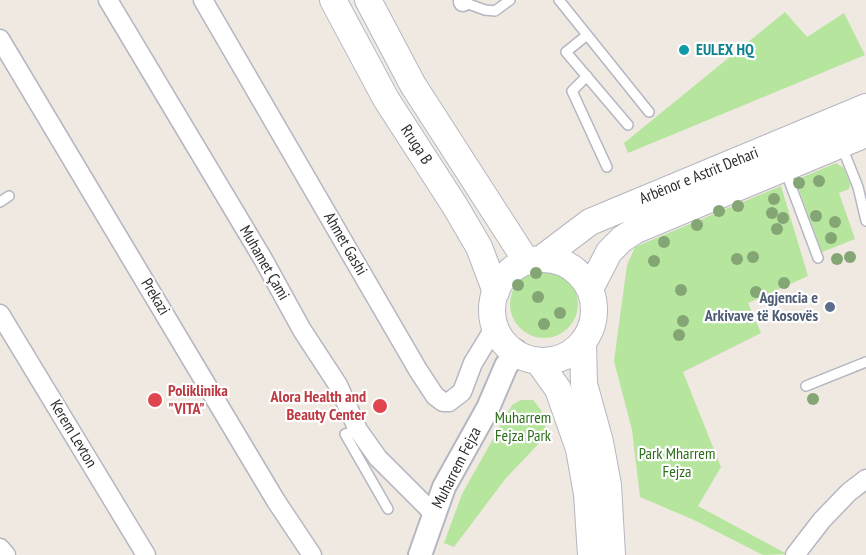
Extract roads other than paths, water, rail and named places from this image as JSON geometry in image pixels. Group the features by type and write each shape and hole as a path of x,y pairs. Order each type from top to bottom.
{"main road":[{"name":"Rruga B","path":"333,0 386,99 479,247 496,292"},
{"name":"Rruga B","path":"368,0 413,85 534,261"},
{"name":"Arbënor e Astrit Dehari","path":"534,261 600,217 866,107"},
{"name":"Arbënor e Astrit Dehari","path":"590,290 609,252 622,239 636,230 866,134"},
{"path":"534,261 556,261 570,267 582,276 593,299 594,316 589,332 576,349 562,358 527,356 513,351 495,327 493,309 496,292 510,272 534,261"},
{"path":"583,342 584,384 600,442 608,485 612,555"},
{"path":"527,356 558,389 579,449 587,494 591,555"}],"street":[{"name":"Muhamet Çami","path":"108,0 263,260 302,330 338,385 358,430 378,459 434,513"},
{"name":"Ahmet Gashi","path":"204,0 435,396 443,402 449,402 462,392 473,363 495,327"},
{"name":"Prekazi","path":"0,39 276,501 312,555"},
{"name":"Kerem Levton","path":"0,314 146,555"},
{"name":"Muharrem Fejza","path":"420,555 444,487 488,408 506,366 527,356"},
{"path":"801,553 822,520 849,492 866,479"},
{"path":"0,548 6,555"}],"lane":[{"path":"463,1 485,10 495,11 510,0"},
{"path":"559,0 650,112"},
{"path":"587,35 566,52 628,125"},
{"path":"587,76 572,91 607,167"},
{"path":"841,144 858,187 866,221"},
{"path":"784,168 818,258"},
{"path":"0,202 9,196"},
{"path":"806,386 866,362"},
{"path":"358,430 345,434 388,509"}],"place":[{"name":"EULEX HQ","path":"684,50"},
{"name":"Agjencia e Arkivave të Kosovës","path":"830,307"},
{"name":"Poliklinika \"VITA\"","path":"155,400"},
{"name":"Alora Health and Beauty Center","path":"380,406"}],"park label":[{"name":"Muharrem Fejza Park","path":"523,427"},
{"name":"Park Mharrem Fejza","path":"677,463"}]}
